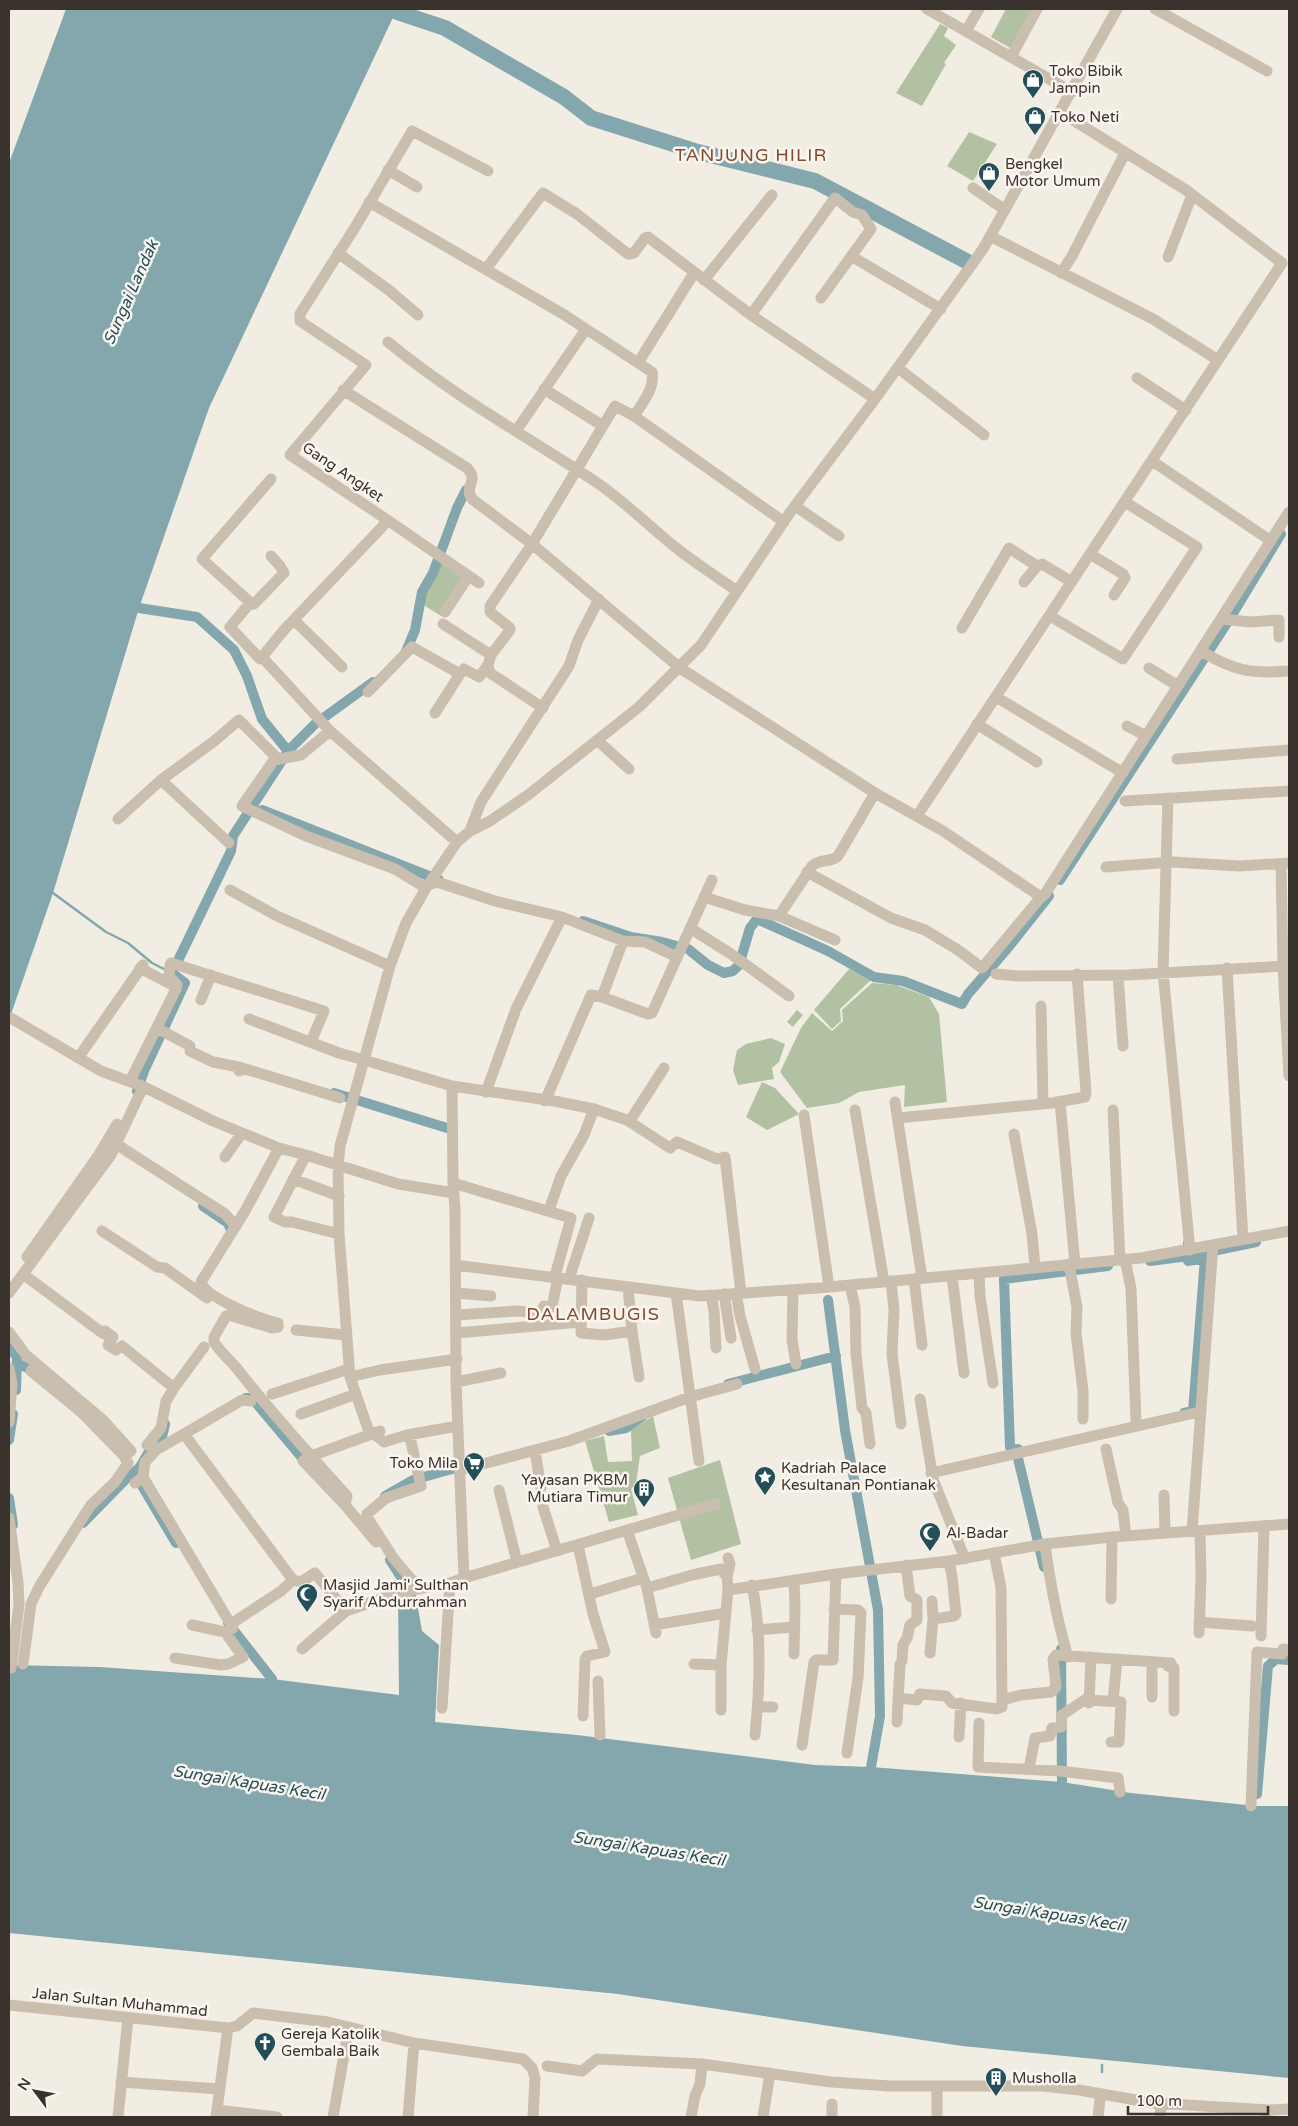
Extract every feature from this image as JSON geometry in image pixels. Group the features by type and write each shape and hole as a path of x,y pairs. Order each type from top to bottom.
{"street":[{"path":"927,9 1072,92"},
{"path":"966,31 979,9"},
{"path":"1010,57 1038,9"},
{"path":"458,1426 413,1434 384,1442 377,1432 368,1428 350,1373 346,1335 339,1234 338,1166 340,1146 390,966 406,923 457,842 470,831 490,821 528,795 639,707 701,645 795,506 898,368 983,249 1117,9"},
{"path":"1155,9 1266,71"},
{"path":"916,816 1218,360 1286,266 1192,195 1060,112"},
{"name":"Gang Angket","path":"262,657 294,620 383,526 386,519 290,455 366,365 300,321 299,317 412,131 488,171"},
{"path":"1061,273 1072,256 1125,153"},
{"path":"388,170 417,187"},
{"path":"972,188 1004,210"},
{"path":"486,269 544,193 577,214 628,254 634,253 645,238 648,237 751,315 875,399"},
{"path":"704,280 772,194"},
{"path":"1168,257 1192,195"},
{"path":"751,315 834,198 853,212 862,215 871,228 821,298"},
{"path":"369,202 586,329 652,372 652,388 634,416"},
{"path":"990,236 1154,319 1218,360"},
{"path":"338,253 390,291 418,315"},
{"path":"852,256 941,309"},
{"path":"638,363 694,273"},
{"path":"516,431 586,329"},
{"path":"388,342 415,363 613,494 675,546 737,591"},
{"path":"898,368 984,435"},
{"path":"1137,378 1186,410"},
{"path":"544,389 603,426"},
{"path":"343,390 467,468 472,473 473,478 469,489 472,499 532,544 680,668 876,793 943,831 1041,897"},
{"path":"435,713 464,669 479,677 510,630 490,612 490,606 532,544 615,406 634,416 784,522"},
{"path":"1152,461 1271,541"},
{"path":"271,479 202,559 250,603 254,604 284,573 271,556"},
{"path":"1050,616 1123,659 1197,547 1125,502"},
{"path":"795,506 839,536"},
{"path":"386,519 479,583"},
{"path":"807,872 890,918 926,930 982,968 1045,894 1178,686 1204,653 1221,619 1287,519"},
{"path":"962,628 1010,548 1037,566"},
{"path":"1090,554 1124,574 1126,578 1114,595"},
{"path":"1024,582 1037,566 1042,564 1072,582"},
{"path":"445,612 468,576"},
{"path":"470,831 481,802 501,768 543,708 569,666 578,640 599,599"},
{"path":"250,603 230,627 260,658 262,657 324,724 457,842"},
{"path":"1221,619 1250,622 1284,620 1279,637"},
{"path":"294,620 342,667"},
{"path":"443,624 490,660"},
{"path":"368,692 412,647 460,674"},
{"path":"1204,653 1247,672 1263,674 1289,671"},
{"path":"490,660 490,673 543,708"},
{"path":"1149,668 1178,686"},
{"path":"996,697 1123,773"},
{"path":"118,819 161,780 213,742 239,720 282,757"},
{"path":"324,724 301,755 282,757 268,767 242,806 306,836 395,869 495,901 562,917 623,941 645,942 679,955"},
{"path":"977,724 1037,762"},
{"path":"1127,726 1146,736"},
{"path":"597,740 629,769"},
{"path":"1177,759 1289,750"},
{"path":"161,780 229,843"},
{"path":"1125,801 1289,791"},
{"path":"779,916 807,872 819,861 836,858 876,793"},
{"path":"1168,798 1168,862 1163,972 1187,1250"},
{"path":"1106,867 1168,862 1239,866 1285,864 1283,966 1289,1076"},
{"path":"545,1101 590,996 602,997 651,1014 712,880"},
{"path":"230,890 277,916 390,966"},
{"path":"704,897 745,910 779,916 835,940"},
{"path":"486,1092 516,1009 562,917"},
{"path":"690,928 740,960 789,996"},
{"path":"602,997 623,941"},
{"path":"78,1058 142,966 180,989"},
{"path":"996,974 1019,976 1118,975 1283,966"},
{"path":"180,989 170,968 210,975 324,1011 311,1042"},
{"path":"1227,968 1244,1239"},
{"path":"898,1118 1044,1104 1083,1098 1086,1094 1077,974"},
{"path":"201,1000 210,975"},
{"path":"1118,975 1122,1046"},
{"path":"9,1293 76,1195 115,1146 157,1028 180,989"},
{"path":"1041,1006 1044,1104"},
{"path":"9,1017 101,1071 137,1084 242,1133 279,1148 398,1184 453,1188 549,1210 571,1219 561,1277 552,1307 543,1307 541,1313 510,1311 456,1315"},
{"path":"248,1019 339,1053 452,1086 594,1109 627,1120 670,1148 677,1142 717,1159 725,1157 740,1316 755,1368"},
{"path":"157,1028 190,1046 190,1051 213,1062 340,1098"},
{"path":"627,1120 631,1119 664,1068"},
{"path":"452,1086 457,1333 456,1382 464,1578"},
{"path":"895,1102 918,1279 922,1344"},
{"path":"1060,1102 1077,1307 1076,1333 1083,1391 1083,1419"},
{"path":"76,1195 130,1107"},
{"path":"549,1210 561,1176 584,1135 594,1109"},
{"path":"855,1110 887,1282 894,1310 892,1354 901,1424"},
{"path":"1113,1110 1123,1259 1131,1289 1136,1421"},
{"path":"804,1115 829,1287"},
{"path":"226,1157 242,1133"},
{"path":"1014,1134 1032,1234 1034,1267"},
{"path":"115,1146 225,1214 236,1226"},
{"path":"217,1299 202,1286 202,1281 236,1226 279,1148"},
{"path":"306,1155 274,1217 284,1222 292,1222 339,1234"},
{"path":"293,1180 339,1196"},
{"path":"561,1277 589,1218"},
{"path":"102,1231 157,1266 165,1268 217,1299 278,1326 272,1328 229,1315 214,1337 214,1342 265,1406 311,1456"},
{"path":"455,1266 561,1277 676,1293 711,1295 887,1282 1123,1259 1187,1250 1289,1231"},
{"path":"9,1281 43,1242"},
{"path":"1213,1244 1199,1412 1196,1531 1201,1576 1199,1627 1252,1626"},
{"path":"978,1273 993,1383"},
{"path":"23,1274 101,1332 104,1334 105,1331 113,1337 108,1345 116,1350 122,1346 174,1388"},
{"path":"952,1276 964,1373"},
{"path":"582,1280 580,1322 582,1334 605,1335 632,1331"},
{"path":"850,1285 855,1307 856,1354 862,1408 866,1413 870,1444"},
{"path":"628,1287 639,1377"},
{"path":"793,1290 792,1340 796,1364"},
{"path":"456,1293 491,1296"},
{"path":"676,1293 699,1462"},
{"path":"724,1294 731,1338"},
{"path":"711,1295 714,1310 716,1348"},
{"path":"457,1333 580,1322"},
{"path":"296,1330 346,1335"},
{"path":"10,1334 35,1368 84,1409 103,1420 128,1454 128,1463 115,1482 84,1514 39,1587 31,1604 23,1664"},
{"path":"175,1658 221,1665 243,1657 230,1628 139,1480 151,1446 161,1428 166,1400 204,1347"},
{"path":"272,1394 350,1373 457,1358"},
{"path":"9,1368 17,1385 9,1422"},
{"path":"456,1382 501,1373"},
{"path":"460,1465 535,1451 569,1441 690,1397 737,1384"},
{"path":"301,1414 356,1394"},
{"path":"920,1399 931,1473 965,1559"},
{"path":"151,1446 184,1434 242,1400 251,1401"},
{"path":"931,1473 1199,1412"},
{"path":"377,1432 311,1456 303,1461 345,1505 382,1549 386,1546"},
{"path":"184,1434 293,1580 301,1582 316,1572 346,1611"},
{"path":"413,1434 410,1437 420,1479 417,1488 386,1498 367,1514 367,1517 418,1589"},
{"path":"1106,1449 1118,1503 1123,1510 1126,1536"},
{"path":"535,1451 541,1488"},
{"path":"498,1490 517,1562"},
{"path":"1164,1495 1165,1533"},
{"path":"302,1649 346,1611 401,1592 450,1583 716,1504"},
{"path":"543,1508 557,1551"},
{"path":"9,1518 19,1604 11,1659"},
{"path":"728,1590 878,1568 965,1559 1030,1547 1112,1537 1289,1524"},
{"path":"1261,1636 1264,1526"},
{"path":"627,1530 645,1583 655,1629 726,1613"},
{"path":"1111,1599 1112,1537"},
{"path":"578,1545 593,1614 606,1652 587,1656 585,1660 583,1716"},
{"path":"1044,1545 1064,1656"},
{"path":"898,1698 917,1700 920,1694 946,1696 951,1702 997,1709 1002,1707 1002,1588 994,1554"},
{"path":"721,1710 721,1666 728,1590 727,1577 730,1564 728,1558"},
{"path":"933,1619 954,1616 956,1614 952,1576 948,1561"},
{"path":"897,1722 898,1681 903,1646 910,1625 917,1620 917,1600 910,1596 906,1565"},
{"path":"590,1594 721,1569 727,1577"},
{"path":"802,1745 814,1662 816,1660 833,1660 836,1574"},
{"path":"192,1625 230,1628 293,1580"},
{"path":"794,1580 794,1654"},
{"path":"442,1708 450,1583"},
{"path":"752,1586 757,1611 758,1707 755,1735"},
{"path":"930,1652 933,1619 932,1601"},
{"path":"834,1609 858,1610 860,1613 858,1678 847,1753"},
{"path":"757,1630 795,1627"},
{"path":"1251,1806 1257,1652 1282,1654 1283,1649 1289,1650"},
{"path":"1002,1700 1054,1690 1056,1687 1053,1659 1064,1656 1090,1657 1169,1663 1168,1666 1174,1668 1174,1711"},
{"path":"1089,1700 1090,1657"},
{"path":"1113,1701 1117,1659"},
{"path":"1152,1662 1152,1697"},
{"path":"694,1664 721,1666"},
{"path":"598,1680 600,1735"},
{"path":"1029,1769 1035,1738 1050,1736 1052,1728 1061,1728 1062,1715 1089,1700 1121,1702 1119,1742 1111,1742"},
{"path":"960,1737 962,1703"},
{"path":"758,1707 773,1707"},
{"path":"979,1723 978,1766 1118,1778 1120,1792"},
{"name":"Jalan Sultan Muhammad","path":"9,2006 228,2028"},
{"path":"277,2117 216,2114 228,2028 237,2026 253,2014 328,2022 414,2043 522,2059 532,2068 535,2078 533,2117"},
{"path":"118,2117 128,2018"},
{"path":"333,2117 349,2027"},
{"path":"408,2117 414,2043"},
{"path":"547,2066 582,2071 597,2059 702,2064 831,2082 938,2087 1043,2086 1161,2104 1268,2114 1289,2109"},
{"path":"692,2117 695,2096 700,2084 702,2064"},
{"path":"763,2117 770,2073"},
{"path":"121,2082 219,2089"},
{"path":"936,2117 938,2087"},
{"path":"1098,2117 1100,2098"},
{"path":"832,2104 832,2117"},
{"path":"1160,2117 1161,2104"}],"green space":[{"path":"1006,9 1034,9 1012,49 991,37"},
{"path":"940,24 948,28 944,36 956,45 944,63 946,64 922,106 896,93"},
{"path":"969,132 997,144 973,181 947,166"},
{"path":"444,561 468,577 441,616 422,604 430,581"},
{"path":"849,969 871,980 840,1009 841,1021 832,1029 814,1010"},
{"path":"872,983 896,985 929,997 939,1014 947,1102 904,1107 905,1085 859,1092 839,1103 807,1108 780,1072 801,1028 812,1013 832,1031 843,1021 842,1010"},
{"path":"797,1010 803,1015 793,1027 787,1022"},
{"path":"771,1038 785,1044 779,1062 772,1068 774,1079 738,1085 733,1070 737,1050 746,1044"},
{"path":"762,1082 775,1088 799,1114 767,1130 746,1117"},
{"path":"653,1416 660,1448 640,1456 636,1484 631,1489 638,1515 609,1522 585,1441 604,1436 608,1462 632,1461 631,1430"},
{"path":"720,1460 741,1544 691,1560 668,1478"}],"water":[{"name":"Sungai Landak","path":"66,9 397,9 209,408 139,608 53,893 9,1020 9,163"},
{"name":"Sungai Kapuas Kecil","path":"415,1591 422,1631 439,1645 435,1722 577,1735 815,1765 871,1767 1062,1782 1131,1793 1256,1806 1289,1806 1289,2078 962,2046 618,1994 9,1933 9,1665 99,1667 272,1679 399,1695 398,1593"}],"waterway":[{"path":"397,12 445,28 564,97 591,118 698,152 815,181 968,262"},
{"path":"405,654 415,630 422,592 433,573 457,508 466,490"},
{"path":"1060,880 1229,620 1281,534"},
{"path":"139,608 197,617 234,650 247,676 262,719 288,751"},
{"path":"137,1091 144,1071 185,983 172,973 231,851 233,836 288,751 315,724 373,682"},
{"path":"262,810 439,880"},
{"path":"53,893 106,932 128,943 152,963 166,970"},
{"path":"583,921 631,937 688,949 708,965 724,973 733,971 739,965 750,928 757,919 828,951 874,977 903,981 962,1004 968,994 1049,896"},
{"path":"334,1093 447,1128"},
{"path":"203,1206 228,1223 230,1228"},
{"path":"1150,1261 1189,1256 1256,1242"},
{"path":"1184,1413 1193,1411 1205,1258 1188,1261 1188,1243"},
{"path":"1016,1450 1010,1447 1004,1279 1108,1266"},
{"path":"828,1300 845,1430 878,1610 880,1716 871,1767"},
{"path":"9,1347 17,1357 16,1390"},
{"path":"728,1384 836,1356"},
{"path":"17,1363 38,1373"},
{"path":"246,1398 252,1398 309,1466"},
{"path":"9,1440 13,1414"},
{"path":"609,1431 626,1428 643,1416"},
{"path":"83,1523 140,1467 154,1443 161,1441 165,1424"},
{"path":"1018,1449 1016,1450 1044,1567"},
{"path":"385,1496 413,1480 466,1465"},
{"path":"135,1474 176,1543"},
{"path":"9,1498 13,1525"},
{"path":"390,1560 410,1591"},
{"path":"228,1623 272,1679"},
{"path":"1061,1649 1062,1782"},
{"path":"1257,1794 1268,1666 1276,1659 1289,1660"},
{"path":"1102,2065 1102,2072"}],"place":[{"name":"Toko Bibik Jampin","path":"1033,99"},
{"name":"Toko Neti","path":"1035,136"},
{"name":"Bengkel Motor Umum","path":"989,192"},
{"name":"Toko Mila","path":"474,1482"},
{"name":"Kadriah Palace Kesultanan Pontianak","path":"765,1496"},
{"name":"Yayasan PKBM Mutiara Timur","path":"644,1508"},
{"name":"Al-Badar","path":"930,1552"},
{"name":"Masjid Jami' Sulthan Syarif Abdurrahman","path":"307,1613"},
{"name":"Gereja Katolik Gembala Baik","path":"265,2062"},
{"name":"Musholla","path":"996,2097"}],"district":[{"name":"TANJUNG HILIR","path":"751,155"},
{"name":"DALAMBUGIS","path":"593,1314"}]}
